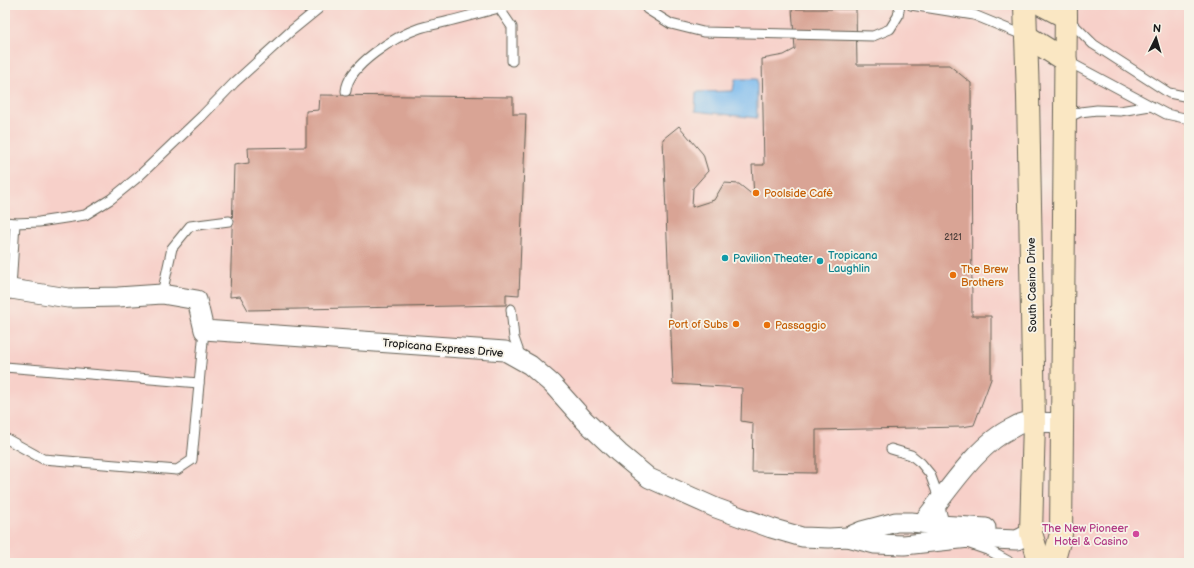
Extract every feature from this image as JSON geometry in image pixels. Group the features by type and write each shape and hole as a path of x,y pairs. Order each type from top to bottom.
{"main road":[{"name":"South Casino Drive","path":"1025,5 1034,422 1031,533 1040,563"},
{"path":"1043,5 1066,11 1061,534 1053,563"},
{"path":"1026,36 1066,61"}],"street":[{"path":"8,290 68,298 162,294 197,300 204,330"},
{"name":"Tropicana Express Drive","path":"204,330 505,351 530,365 552,384 585,421 619,453 650,478 716,508 770,528 802,537 848,537 875,544 904,546 950,535"},
{"path":"922,523 980,451 1004,431 1021,423 1062,423"},
{"name":"Tropicana Express Drive","path":"848,537 862,531 896,522 922,523 950,535 969,538 1017,540 1031,533 1061,534"}],"lane":[{"path":"5,222 39,222 85,215 111,199 138,177 234,83 320,5"},
{"path":"645,5 647,9 670,24 703,32 872,36 890,29 898,16 900,5"},
{"path":"911,5 974,15 1026,36"},
{"path":"346,91 347,85 357,69 367,58 399,37 419,28 499,6 512,27 512,61"},
{"path":"1066,11 1092,44 1169,93 1189,97"},
{"path":"1066,61 1166,114 1189,119"},
{"path":"1066,119 1080,112 1097,110 1120,111 1150,106"},
{"path":"162,294 172,248 190,226 228,221"},
{"path":"8,290 15,223"},
{"path":"511,309 514,338 522,361"},
{"path":"5,438 43,459 177,470 192,460 204,330"},
{"path":"5,367 199,383"},
{"path":"891,449 911,455 921,463 930,474 950,535 971,545 990,551 1010,563"}],"shaded area":[{"path":"5,5 1189,5 1189,563 5,563"}],"water":[{"path":"735,79 757,79 757,118 695,111 696,92 733,91"}],"building":[{"name":"Tropicana Laughlin","path":"792,9 856,9 857,65 949,65 971,83 972,316 991,316 991,379 974,425 962,427 816,430 816,473 752,472 753,423 741,421 742,388 673,384 663,139 679,126 703,154 708,171 693,188 692,207 714,200 724,183 739,184 754,196 752,165 764,165 762,59 784,55 795,49"},
{"path":"320,95 513,97 513,114 526,114 519,295 506,294 506,305 248,310 240,296 230,297 234,165 249,163 248,148 306,147 306,111 319,110"}],"place":[{"name":"Poolside Café","path":"756,193"},
{"name":"Pavilion Theater","path":"725,258"},
{"name":"Tropicana Laughlin","path":"820,261"},
{"name":"The Brew Brothers","path":"953,275"},
{"name":"Port of Subs","path":"736,324"},
{"name":"Passaggio","path":"767,325"},
{"name":"The New Pioneer Hotel & Casino","path":"1136,534"}]}
